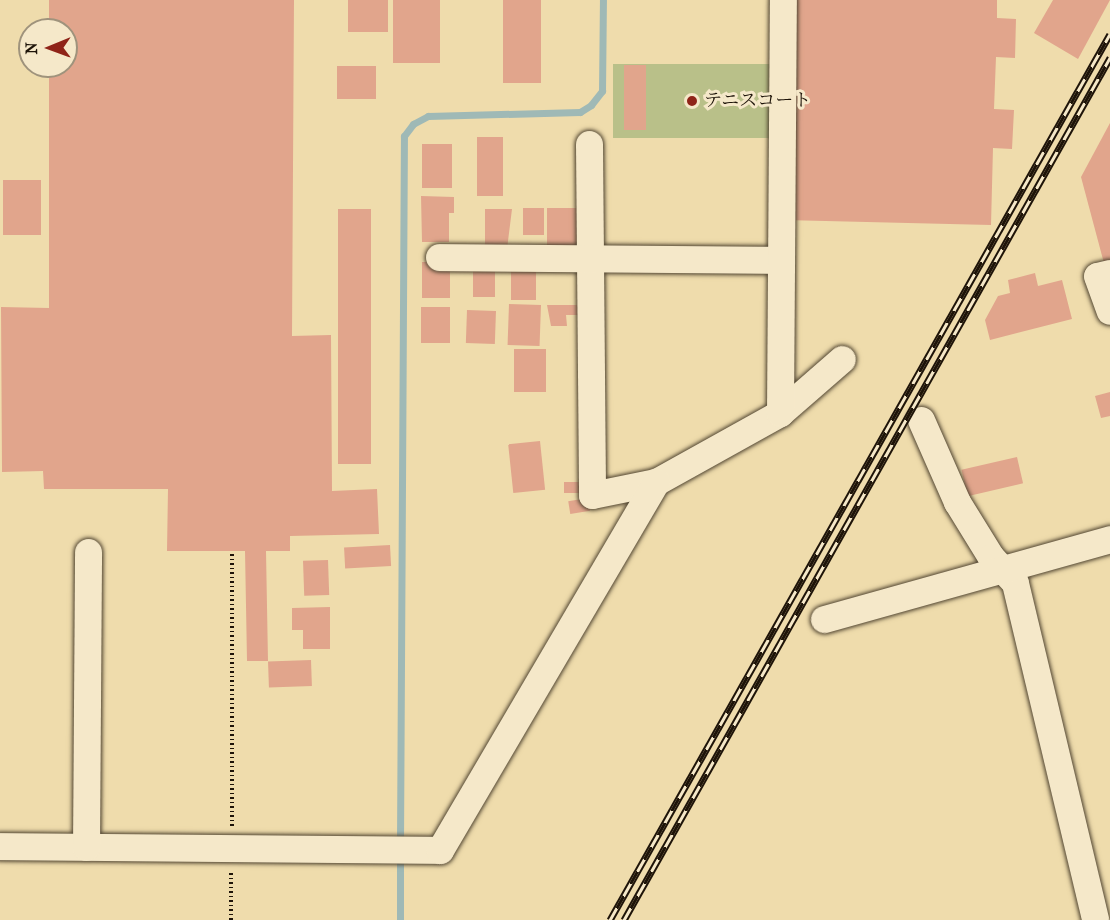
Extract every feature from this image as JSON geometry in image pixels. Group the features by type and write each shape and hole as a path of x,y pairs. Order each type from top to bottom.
{"street":[{"path":"780,413 783,0"},
{"path":"589,144 592,495 656,482 780,413 842,359"},
{"path":"439,257 782,260"},
{"path":"1110,273 1097,276 1110,311"},
{"path":"921,420 957,502 1015,583 1095,920"},
{"path":"0,846 440,850 656,482"},
{"path":"824,619 1110,538"},
{"path":"86,847 88,552"}],"path":[{"path":"231,920 232,553"}],"green space":[{"name":"テニスコート","path":"613,64 772,64 772,138 613,138"}],"building":[{"path":"49,0 294,0 292,336 331,335 332,491 377,489 379,534 290,536 290,551 266,551 268,661 247,661 245,551 167,551 168,489 44,489 43,471 2,472 1,307 49,308 49,78 78,78 78,18 49,18"},
{"path":"348,0 388,0 388,32 348,32"},
{"path":"393,0 440,0 440,63 393,63"},
{"path":"503,0 541,0 541,83 503,83"},
{"path":"791,0 997,0 997,18 1016,19 1015,58 996,57 994,109 1014,110 1012,149 993,148 991,225 784,220"},
{"path":"1053,0 1110,0 1078,59 1034,33"},
{"path":"624,65 646,65 646,130 624,130"},
{"path":"337,66 376,66 376,99 337,99"},
{"path":"1110,123 1110,265 1105,267 1081,177"},
{"path":"477,137 503,137 503,196 477,196"},
{"path":"422,144 452,144 452,188 422,188"},
{"path":"3,180 41,180 41,235 3,235"},
{"path":"421,196 454,197 454,213 449,213 449,242 422,242"},
{"path":"523,208 544,208 544,235 523,235"},
{"path":"547,208 580,208 580,247 547,247"},
{"path":"338,209 371,209 371,464 338,464"},
{"path":"485,209 512,209 507,249 485,249"},
{"path":"422,262 450,262 450,298 422,298"},
{"path":"473,268 495,268 495,297 473,297"},
{"path":"511,269 536,269 536,300 511,300"},
{"path":"1035,273 1038,286 1062,280 1072,319 990,340 985,320 998,296 1010,293 1008,280"},
{"path":"509,304 541,305 540,346 508,345"},
{"path":"547,305 578,305 578,315 566,315 567,326 551,326"},
{"path":"421,307 450,307 450,343 421,343"},
{"path":"467,310 496,311 495,344 466,343"},
{"path":"514,349 546,349 546,392 514,392"},
{"path":"1110,392 1110,416 1101,418 1095,396"},
{"path":"540,441 545,490 513,493 508,444"},
{"path":"1017,457 1023,483 968,496 961,470"},
{"path":"564,482 579,482 579,493 564,493"},
{"path":"588,498 590,511 570,514 568,501"},
{"path":"390,545 391,566 345,568 344,547"},
{"path":"328,560 329,595 304,596 303,561"},
{"path":"330,607 330,649 303,649 303,630 292,630 292,608"},
{"path":"311,660 312,686 269,687 268,662"}],"waterway":[{"path":"400,844 404,136 413,124 428,116 580,112 591,105 602,91 603,0"},
{"path":"400,855 400,920"}],"railway":[{"path":"610,920 1110,34"},
{"path":"624,920 1110,58"}],"place":[{"name":"テニスコート","path":"692,101"}]}
